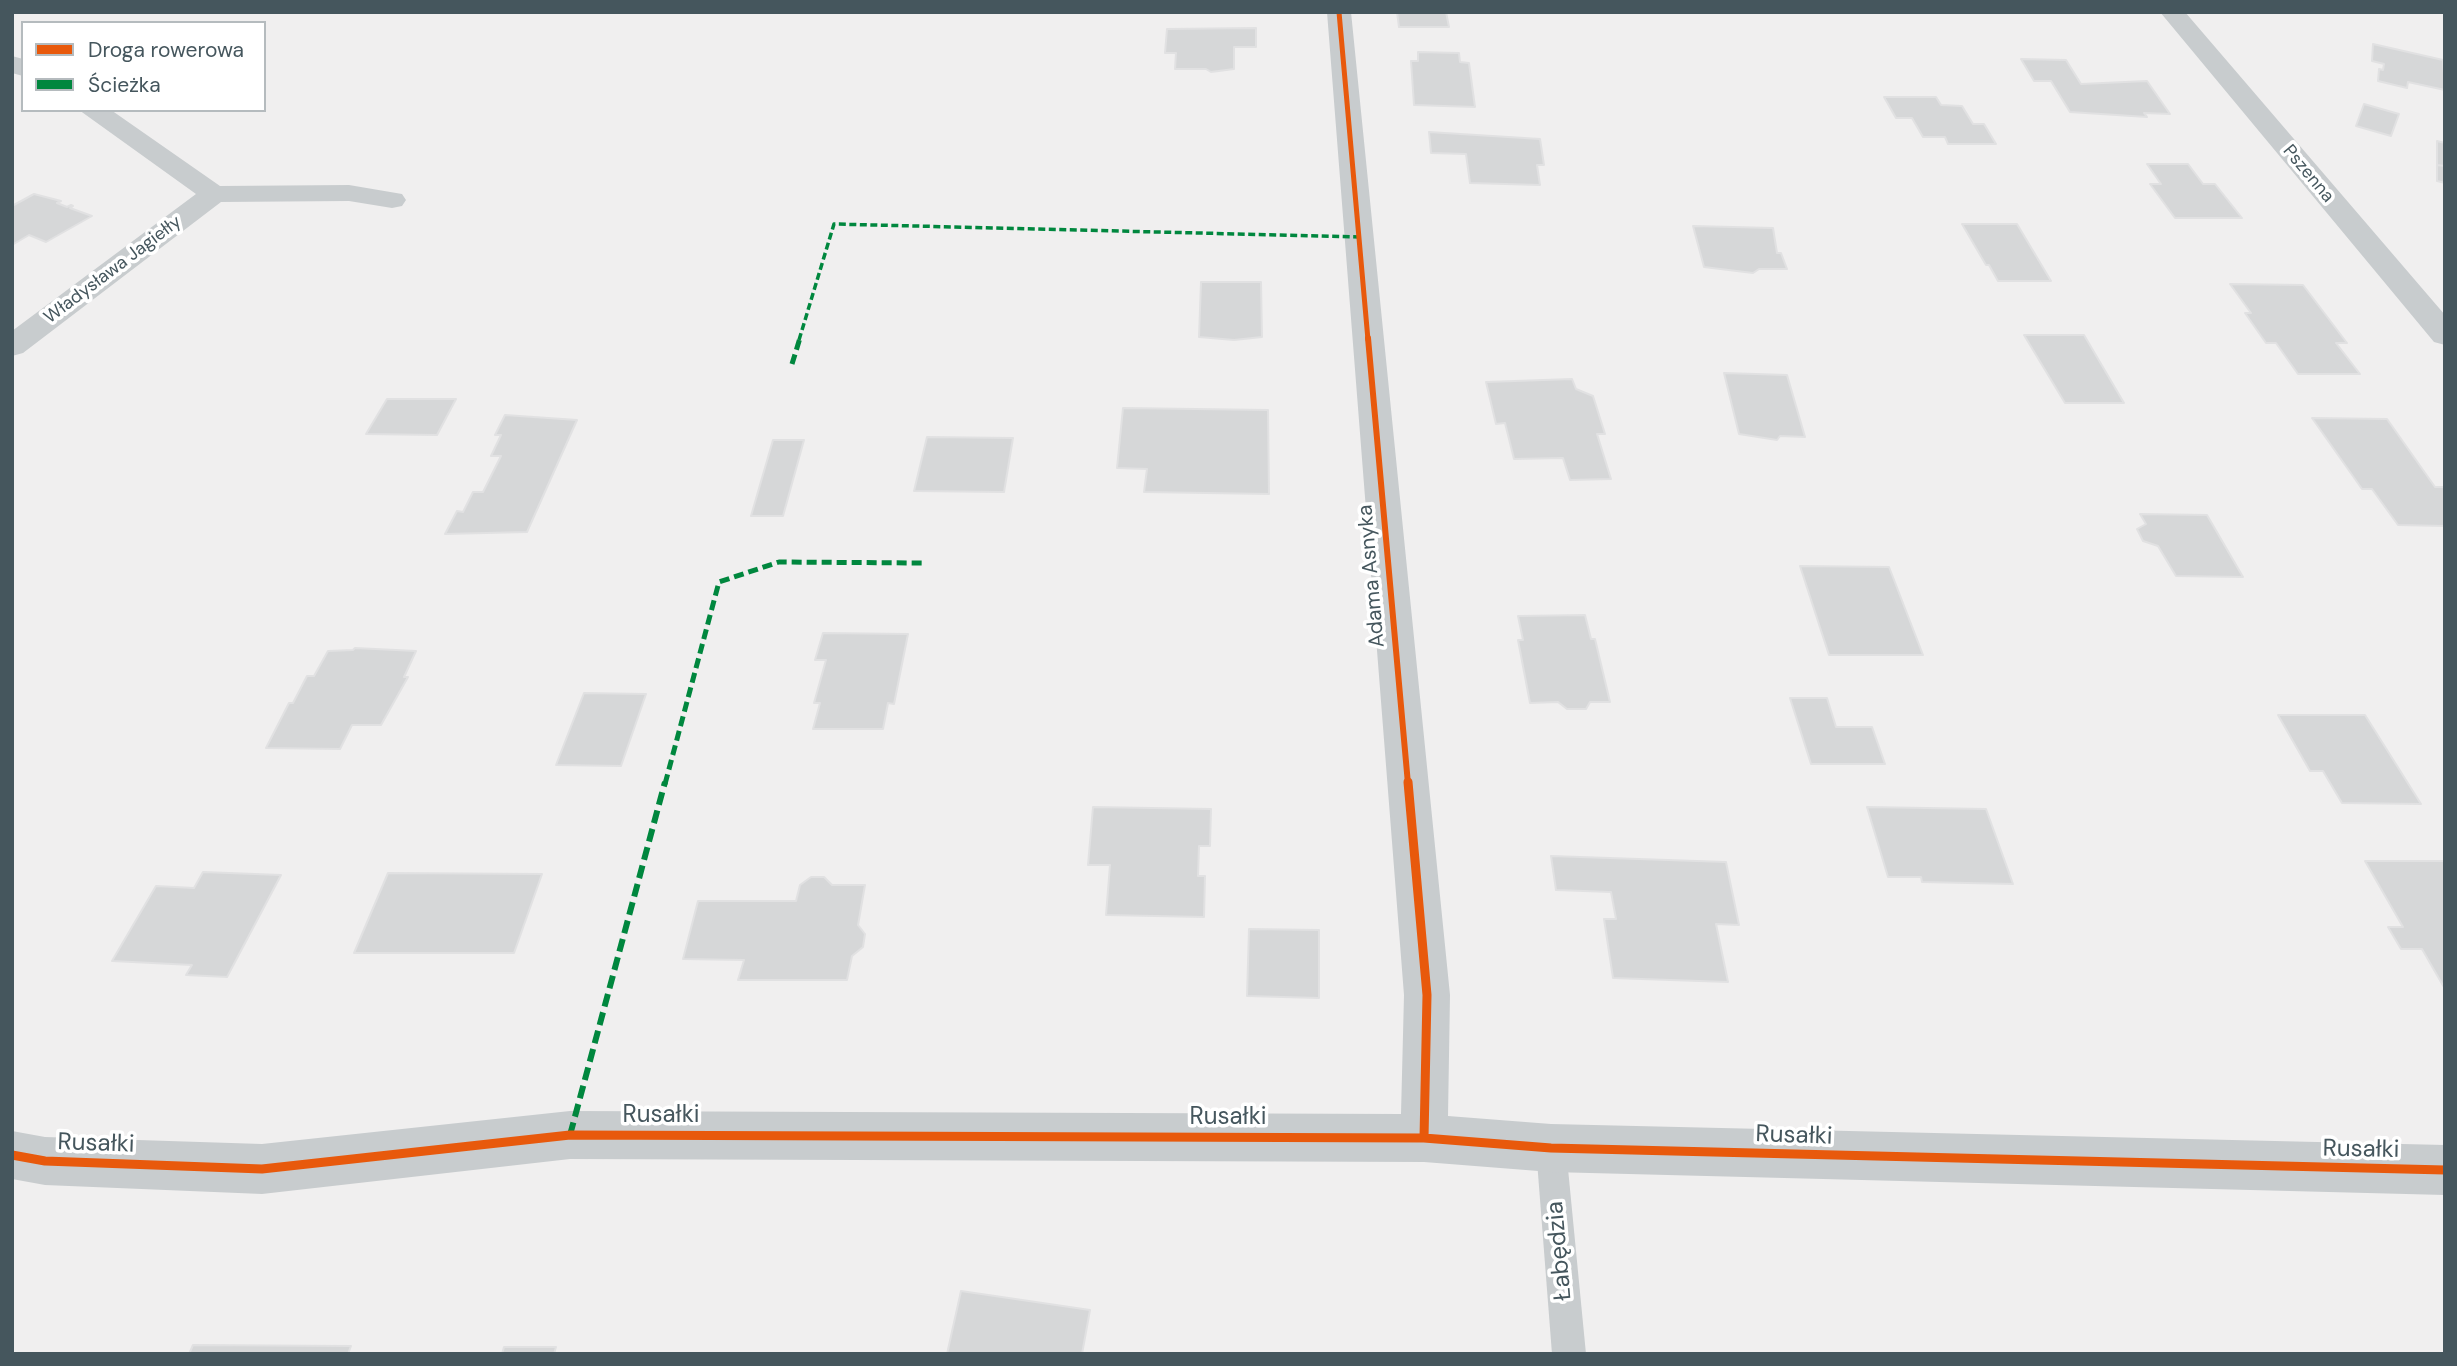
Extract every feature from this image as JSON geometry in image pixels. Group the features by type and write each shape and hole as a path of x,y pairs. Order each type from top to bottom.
{"street":[{"name":"Adama Asnyka","path":"1339,12 1427,995 1424,1138"},
{"name":"Pszenna","path":"2172,12 2445,335"},
{"path":"95,112 128,131 214,194 349,193 392,200"},
{"name":"Władysława Jagiełły","path":"12,346 214,194"},
{"name":"Rusałki","path":"12,1155 45,1161 262,1169 570,1135 1424,1138 1552,1149 2445,1170"}],"lane":[{"name":"Łabędzia","path":"1552,1149 1569,1354"}],"building":[{"path":"1397,12 1446,12 1449,27 1399,27"},
{"path":"1256,28 1256,47 1234,47 1234,69 1211,72 1206,69 1175,69 1176,53 1165,53 1167,29"},
{"path":"2373,44 2443,60 2445,90 2408,82 2407,88 2378,81 2379,69 2383,70 2384,64 2372,61"},
{"path":"1418,52 1459,53 1460,62 1469,63 1475,107 1414,105 1411,61 1418,61"},
{"path":"2021,59 2066,60 2081,84 2147,81 2170,114 2144,113 2147,117 2070,112 2051,81 2034,81"},
{"path":"1884,97 1936,97 1941,105 1962,106 1973,124 1984,124 1996,144 1948,144 1945,137 1923,137 1912,118 1896,118"},
{"path":"2364,104 2399,114 2391,136 2356,126"},
{"path":"1429,132 1540,139 1544,165 1537,165 1540,185 1470,183 1466,154 1431,153"},
{"path":"2437,141 2445,143 2445,166 2437,165"},
{"path":"2147,164 2188,164 2203,184 2215,184 2242,218 2175,218 2150,184 2161,184"},
{"path":"2437,165 2445,166 2445,183 2437,181"},
{"path":"34,194 61,201 57,203 67,207 71,205 73,206 70,208 92,216 46,242 29,235 12,245 12,206"},
{"path":"1962,224 2017,224 2051,281 1998,281"},
{"path":"1693,226 1773,228 1777,253 1781,253 1787,269 1759,269 1753,273 1704,267"},
{"path":"1201,282 1261,282 1262,337 1234,340 1199,337"},
{"path":"2230,284 2303,285 2347,343 2336,343 2360,374 2298,374 2276,343 2266,343 2245,313 2251,313"},
{"path":"2024,335 2084,335 2124,403 2065,403"},
{"path":"1724,373 1787,375 1805,437 1780,436 1777,440 1739,434"},
{"path":"1572,379 1576,389 1593,396 1605,434 1597,434 1611,479 1570,480 1563,458 1514,459 1505,423 1496,424 1486,382"},
{"path":"387,399 456,399 437,435 366,434"},
{"path":"1123,408 1268,410 1269,494 1144,492 1147,469 1117,468"},
{"path":"505,415 577,420 527,532 445,534 457,511 463,512 473,492 483,492 501,456 491,456 501,435 495,435"},
{"path":"2312,418 2387,419 2435,487 2445,487 2445,526 2398,525 2372,489 2362,489"},
{"path":"927,437 1013,438 1004,492 914,491"},
{"path":"773,440 804,440 783,516 751,516"},
{"path":"2140,514 2207,515 2243,577 2176,576 2158,546 2143,541 2137,529 2146,524"},
{"path":"1800,566 1889,567 1923,655 1829,655"},
{"path":"1585,615 1591,639 1595,639 1610,702 1590,702 1586,709 1567,709 1558,702 1530,703 1518,640 1523,640 1518,616"},
{"path":"823,633 908,634 894,704 888,703 883,729 813,729 820,703 814,703 826,660 815,660"},
{"path":"355,648 416,651 404,677 408,677 381,725 352,725 340,749 266,748 289,703 293,703 307,676 314,676 328,651"},
{"path":"584,693 646,694 621,766 556,765"},
{"path":"1790,698 1827,698 1836,727 1872,727 1885,764 1811,764"},
{"path":"2278,715 2365,715 2421,804 2342,803 2323,771 2310,771"},
{"path":"1093,807 1211,809 1210,846 1199,846 1198,876 1205,876 1204,917 1106,915 1110,865 1088,865"},
{"path":"1867,807 1986,809 2013,884 1922,882 1921,877 1888,877"},
{"path":"1551,856 1726,862 1739,925 1716,924 1728,982 1613,978 1604,919 1616,919 1611,892 1556,890"},
{"path":"2365,861 2445,861 2445,989 2422,949 2401,949 2388,927 2403,927"},
{"path":"203,872 281,875 227,977 186,975 192,965 112,961 156,886 194,888"},
{"path":"388,873 542,874 514,953 354,953"},
{"path":"811,877 824,877 832,885 865,885 858,925 865,934 863,947 852,956 847,980 738,980 744,960 683,959 698,901 796,901 800,885"},
{"path":"1249,929 1319,930 1319,998 1247,996"},
{"path":"961,1291 1090,1310 1082,1354 947,1354"},
{"path":"193,1345 351,1346 348,1354 189,1354"},
{"path":"504,1347 556,1347 554,1354 502,1354"}],"marked path":[{"path":"792,364 834,224 1360,237"},
{"path":"570,1135 719,582 779,562 922,563"}],"cycle path":[{"path":"1339,12 1427,995 1424,1138"},
{"path":"12,1155 45,1161 262,1169 570,1135 1424,1138 1551,1148 2445,1170"}]}
